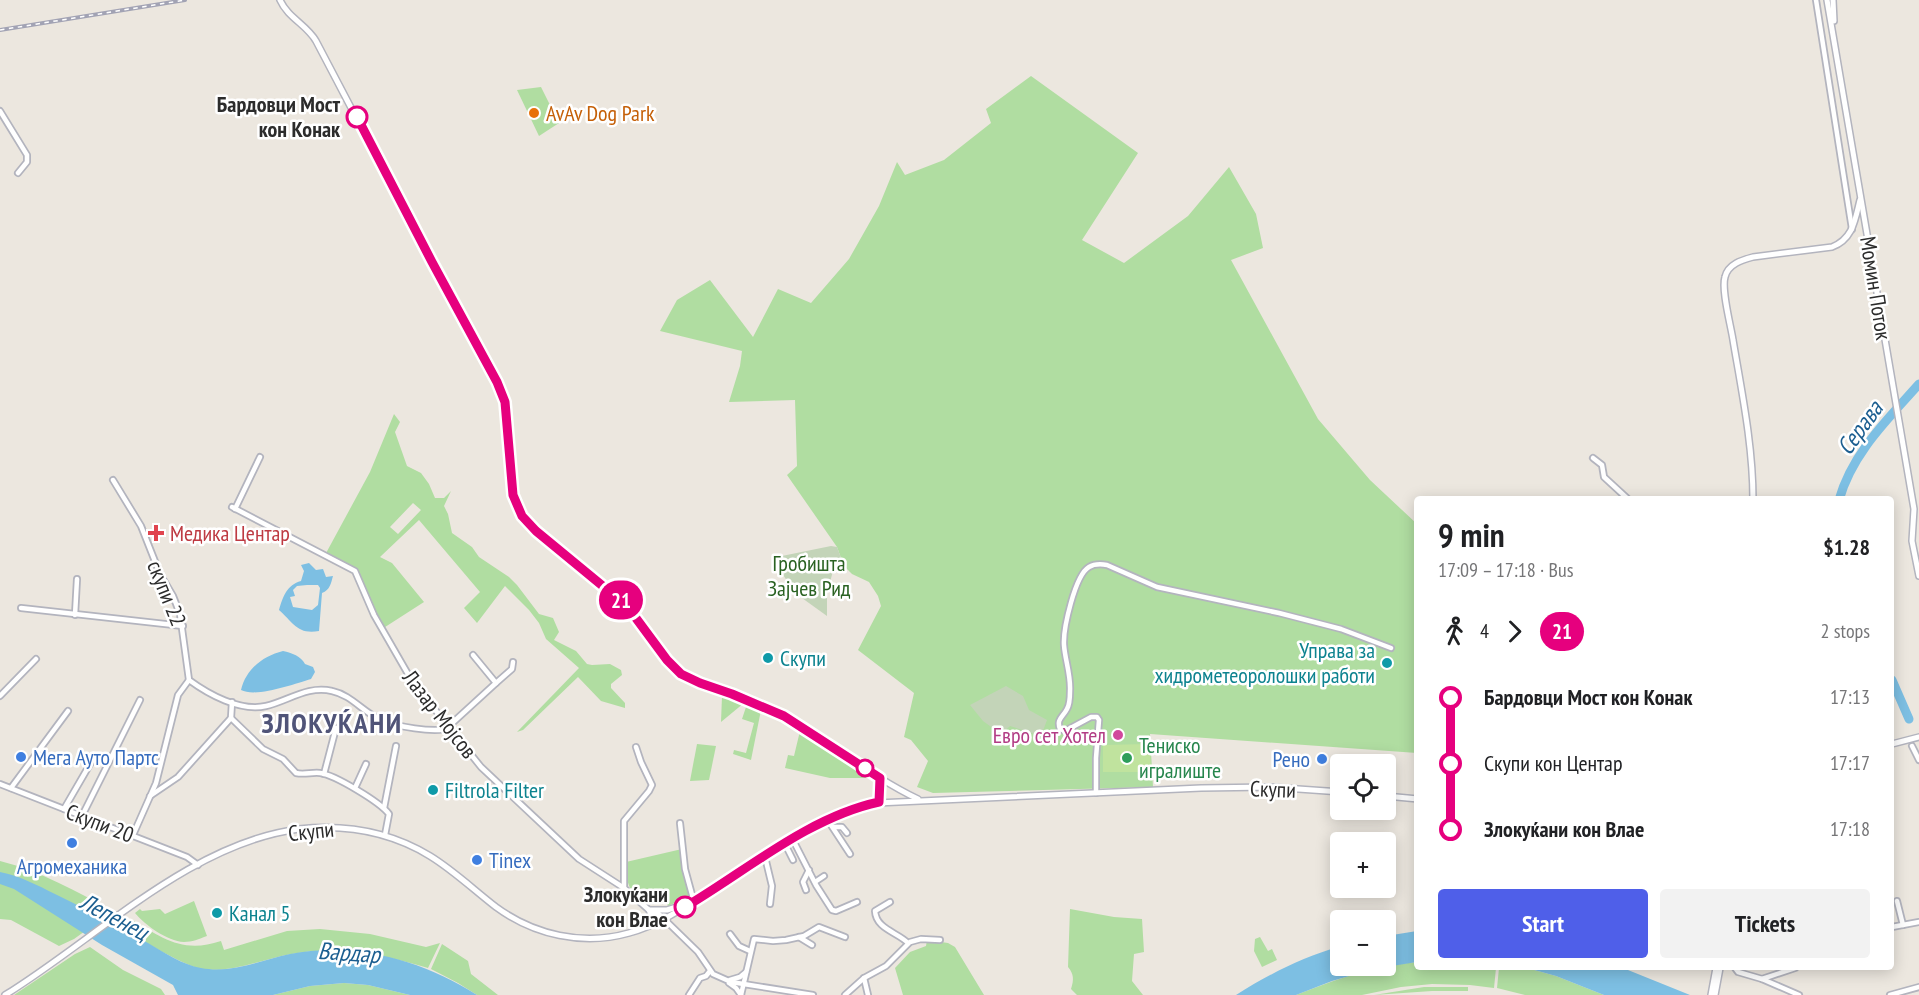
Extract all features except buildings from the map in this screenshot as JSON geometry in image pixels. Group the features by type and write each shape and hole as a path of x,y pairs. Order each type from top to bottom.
{"street":[{"path":"280,0 288,13 308,29 316,41 432,262 490,366 505,402 512,487 522,516 543,538 627,606 667,660 681,674 784,716 880,778 920,800"},
{"path":"1816,0 1852,231"},
{"name":"Момин Поток","path":"1827,0 1914,509 1912,541 1919,576"},
{"path":"1833,0 1834,35"},
{"path":"0,111 27,155 27,162 18,173"},
{"path":"1753,496 1750,443 1728,310 1725,274 1741,260 1832,247 1843,242 1852,231 1861,195"},
{"path":"1852,231 1862,231 1868,236"},
{"name":"Лазар Мојсов","path":"260,457 233,508 355,571 374,615 403,667 481,767 559,842 584,862 624,888 649,910 660,914 698,952 710,971"},
{"path":"1593,458 1602,465 1605,477 1625,496"},
{"name":"скупи 22","path":"113,480 141,526 160,574 177,605 183,626 189,680"},
{"path":"1096,793 1099,720 1097,717 1091,717 1065,731 1058,725 1067,709 1071,688 1064,643 1066,626 1078,581 1089,566 1107,565 1157,587 1279,613 1341,629 1391,648"},
{"path":"75,615 77,579"},
{"path":"21,608 183,626"},
{"path":"473,655 496,683"},
{"path":"0,696 36,659"},
{"path":"133,835 163,761 178,695 189,680 204,691 232,702 260,707 312,690 328,690 347,696 379,719 387,722 426,730 443,730 450,727 512,669 513,662"},
{"path":"82,816 140,700"},
{"path":"150,796 178,777 231,718 232,702"},
{"path":"11,788 68,711"},
{"path":"231,718 263,750 283,759 296,773 324,774 354,788 384,808 390,817 385,835"},
{"path":"324,774 336,728"},
{"path":"1894,743 1919,737"},
{"path":"384,808 396,746"},
{"path":"1912,746 1919,760"},
{"path":"624,888 624,821 652,786 636,747"},
{"path":"64,809 92,761 83,759"},
{"path":"354,788 366,764"},
{"path":"879,802 880,778"},
{"name":"Скупи 20","path":"0,784 187,857 198,865"},
{"name":"Скупи","path":"5,995 160,887 198,865 250,842 297,830 348,827 385,835 430,856 514,918 539,930 567,936 594,938 629,933 656,923 827,819 854,808 879,802 1201,788 1269,787 1330,791"},
{"path":"1396,797 1414,799"},
{"path":"827,819 850,854"},
{"path":"656,923 649,910 667,910 692,903 685,869 680,823"},
{"path":"832,827 842,827 847,833"},
{"path":"793,840 832,910 856,902"},
{"path":"785,844 793,860"},
{"path":"765,856 772,886 770,904"},
{"path":"806,890 803,882 808,870"},
{"path":"815,882 824,876"},
{"path":"1897,901 1904,925"},
{"path":"890,902 875,911 877,921 908,943"},
{"path":"1894,927 1919,922"},
{"path":"688,995 700,978 706,976 710,971 739,994 747,976 750,951 755,939 773,941 799,938 821,927 845,938"},
{"path":"729,934 739,946 750,951"},
{"path":"799,938 812,945"},
{"path":"845,995 864,978 886,966 908,943 918,939 940,940"},
{"path":"724,980 740,977 748,969"},
{"path":"1710,995 1717,970"},
{"path":"1715,995 1718,970"},
{"path":"1736,970 1799,995"},
{"path":"1762,979 1789,970"},
{"path":"864,978 868,995"},
{"path":"724,980 813,995"},
{"path":"1890,995 1919,987"}],"green space":[{"path":"1031,76 1138,153 1082,240 1124,263 1188,216 1229,167 1256,214 1263,248 1231,260 1318,419 1370,480 1414,521 1414,753 1150,734 1153,787 933,793 917,787 928,761 911,740 904,737 914,693 858,650 881,606 878,596 869,582 852,574 844,566 837,547 787,475 797,466 795,400 729,402 742,351 660,331 677,300 710,280 753,337 778,289 811,303 849,259 879,206 897,162 905,175 944,160 991,123 986,109"},
{"path":"541,87 559,123 539,136 517,90"},
{"path":"394,414 400,422 395,432 407,466 421,473 435,498 444,498 451,491 444,506 452,533 472,547 479,557 509,577 539,614 553,618 559,632 554,640 576,651 587,664 610,664 621,670 622,675 611,684 611,688 625,703 625,708 601,701 578,677 523,730 517,732 579,668 546,639 539,623 529,610 505,586 477,623 464,608 480,592 419,520 380,557 392,563 424,602 382,629 358,575 325,555 370,472","holes":["413,503 421,510 398,534 390,527"]},
{"name":"Гробишта Зајчев Рид","path":"831,546 837,547 844,566 833,571 827,593 827,616 795,593 772,558"},
{"path":"1006,686 1023,696 1029,710 1047,720 1041,736 1010,726 1001,734 983,721 970,705"},
{"path":"722,696 744,703 721,722"},
{"path":"747,704 761,710 751,760 733,754 734,750 746,753 754,723 742,719"},
{"path":"800,731 874,778 830,778 785,768 788,755 794,756"},
{"path":"697,744 716,746 709,780 690,781"},
{"name":"Тениско игралиште","path":"1150,744 1151,772 1103,772 1103,745"},
{"path":"682,849 693,895 668,906 664,898 648,903 632,892 626,862"},
{"path":"0,861 44,876 113,911 74,939 59,946 11,920 0,919"},
{"path":"194,901 207,936 190,941 177,941 164,936 135,913 140,909 142,911 160,909 165,914"},
{"path":"1070,909 1114,917 1142,919 1144,952 1134,954 1132,981 1143,995 1077,995 1071,989 1073,977 1068,967"},
{"path":"131,919 173,942 195,946 221,941 224,950 287,931 320,929 370,934 426,947 440,943 428,968 378,955 344,951 310,951 214,970 202,969 172,957 119,927"},
{"path":"1260,937 1268,951 1272,949 1277,960 1262,967 1254,951 1255,939"},
{"path":"927,940 948,943 955,947 984,995 903,995 895,968 910,952 926,946"},
{"path":"442,944 468,961 471,974 498,995 477,995 431,969"},
{"path":"90,947 123,970 161,989 165,995 14,995 75,954"},
{"path":"1414,962 1414,970 1496,970 1494,988 1432,984 1401,987 1362,995 1296,995 1350,976 1396,976 1396,965"},
{"path":"1499,970 1534,970 1604,995 1525,995 1497,988"},
{"path":"344,983 368,985 410,995 273,995 310,986"},
{"path":"1424,987 1468,987 1468,991 1374,995"}],"water":[{"path":"309,563 316,570 323,569 326,577 333,576 331,584 322,593 319,631 300,629 279,610 286,592 292,585 301,581 304,571 301,565","holes":["318,585 320,588 318,605 312,610 293,607 290,597 295,596 293,590 297,586"]},
{"path":"283,651 296,655 305,664 313,667 315,672 311,679 265,691 241,690 243,682 256,664"},
{"name":"Вардар","path":"0,872 42,887 173,958 201,968 235,968 290,954 314,951 363,952 411,963 434,972 477,995 410,995 368,985 344,983 310,986 273,995 178,995 173,985 102,945 14,889 0,884"},
{"path":"1414,931 1414,962 1396,965 1396,934"},
{"path":"1330,950 1330,976 1349,976 1296,995 1236,995 1287,967"},
{"path":"1534,970 1628,970 1690,995 1604,995"}],"waterway":[{"name":"Серава","path":"1840,496 1853,467 1872,437 1919,384"},
{"name":"Серава","path":"1894,685 1909,719"}],"railway":[{"path":"0,30 185,0"}],"bus line":[{"name":"21","path":"357,117 497,382 505,402 513,495 522,516 557,550 627,606 667,660 681,674 784,716 880,778 879,802 854,808 827,819 685,907"}],"place":[{"name":"AvAv Dog Park","path":"534,113"},
{"name":"Бардовци Мост кон Конак","path":"357,117"},
{"name":"Медика Центар","path":"156,533"},
{"name":"Скупи","path":"768,658"},
{"name":"Управа за хидрометеоролошки работи","path":"1387,663"},
{"name":"Евро сет Хотел","path":"1118,735"},
{"name":"Мега Ауто Партс","path":"21,757"},
{"name":"Тениско игралиште","path":"1127,758"},
{"name":"Рено","path":"1322,759"},
{"name":"Filtrola Filter","path":"433,790"},
{"name":"Агромеханика","path":"72,843"},
{"name":"Tinex","path":"477,860"},
{"name":"Злокуќани кон Влае","path":"685,907"},
{"name":"Канал 5","path":"217,913"}],"district":[{"name":"ЗЛОКУЌАНИ","path":"332,723"}],"water label":[{"name":"Лепенец","path":"114,917"}]}
